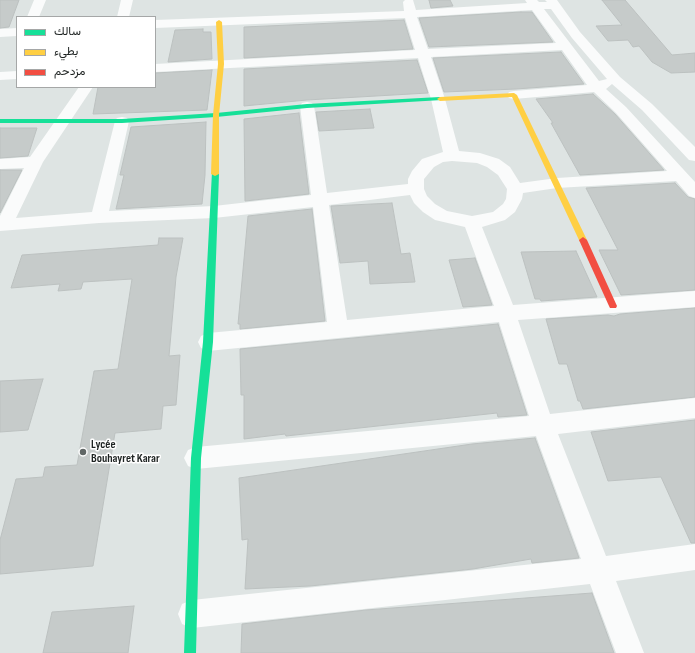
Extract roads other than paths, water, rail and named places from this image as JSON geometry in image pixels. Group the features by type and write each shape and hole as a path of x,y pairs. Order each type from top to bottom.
{"street":[{"path":"33,16 40,0"},
{"path":"123,16 127,0"},
{"path":"409,0 410,14 438,99 452,156"},
{"path":"156,24 410,14 552,2 576,35 615,80 647,107 695,156"},
{"path":"533,3 597,88 621,110 695,192"},
{"path":"190,653 196,458 208,342 214,212 216,115 221,64 219,22"},
{"path":"0,33 16,32"},
{"path":"156,68 565,46"},
{"path":"0,76 16,75"},
{"path":"0,121 122,120 216,115 307,106 514,95 597,88 615,80"},
{"path":"2,225 35,162 85,88"},
{"path":"514,95 557,183 613,306"},
{"path":"307,106 338,329"},
{"path":"99,216 122,120"},
{"path":"452,156 480,158 504,171 511,180 515,189 514,199 509,208 499,216 478,225 441,216 429,208 420,199 416,189 416,179 420,171 428,163 439,158 452,156"},
{"path":"0,164 35,162"},
{"path":"515,189 557,183 681,175"},
{"path":"2,225 99,216 214,212 416,189"},
{"path":"478,225 543,425 630,653"},
{"path":"208,342 506,314 695,299"},
{"path":"196,458 543,425 695,408"},
{"path":"192,614 599,570 695,557"}],"place":[{"name":"Lycée Bouhayret Karar","path":"83,452"}]}
